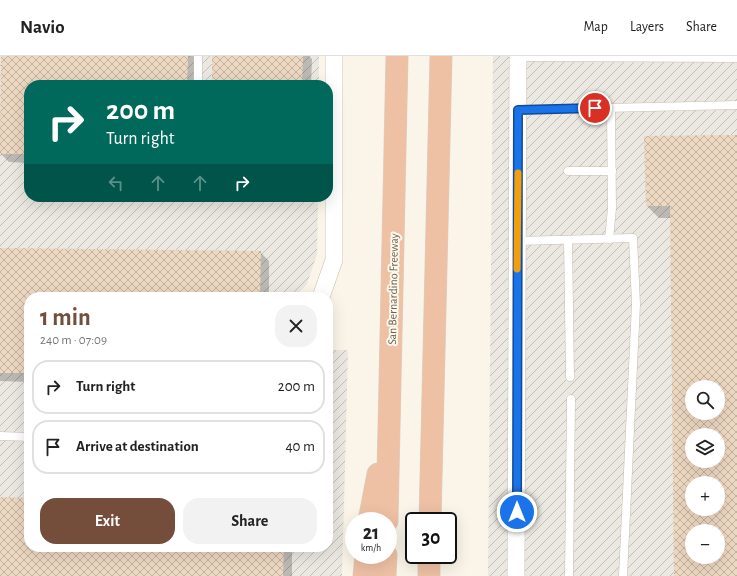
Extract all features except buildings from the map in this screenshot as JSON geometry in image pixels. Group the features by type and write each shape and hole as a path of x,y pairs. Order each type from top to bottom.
{"highway":[{"name":"San Bernardino Freeway","path":"387,512 397,56"},
{"path":"430,512 441,56"},
{"path":"371,512 390,412"},
{"path":"364,576 365,564"},
{"path":"385,576 386,564"},
{"path":"429,576 430,564"}],"street":[{"path":"323,292 334,260 334,56"},
{"path":"516,576 518,57"}],"lane":[{"path":"198,56 198,80"},
{"path":"518,57 737,58"},
{"path":"518,110 737,105"},
{"path":"609,239 612,208 611,108"},
{"path":"568,171 612,171"},
{"path":"518,241 633,238 636,304 623,576"},
{"path":"568,240 570,377"},
{"path":"569,576 570,399"},
{"path":"0,436 24,437"}],"shaded area":[{"path":"0,56 319,56 319,80 24,80 24,202 318,202 317,254 307,284 300,292 24,292 24,552 333,552 333,350 348,350 342,576 0,576"},
{"path":"493,56 737,56 737,576 488,576"}],"slow traffic":[{"path":"517,269 518,173"}],"route":[{"path":"517,512 518,110 595,108"}]}
